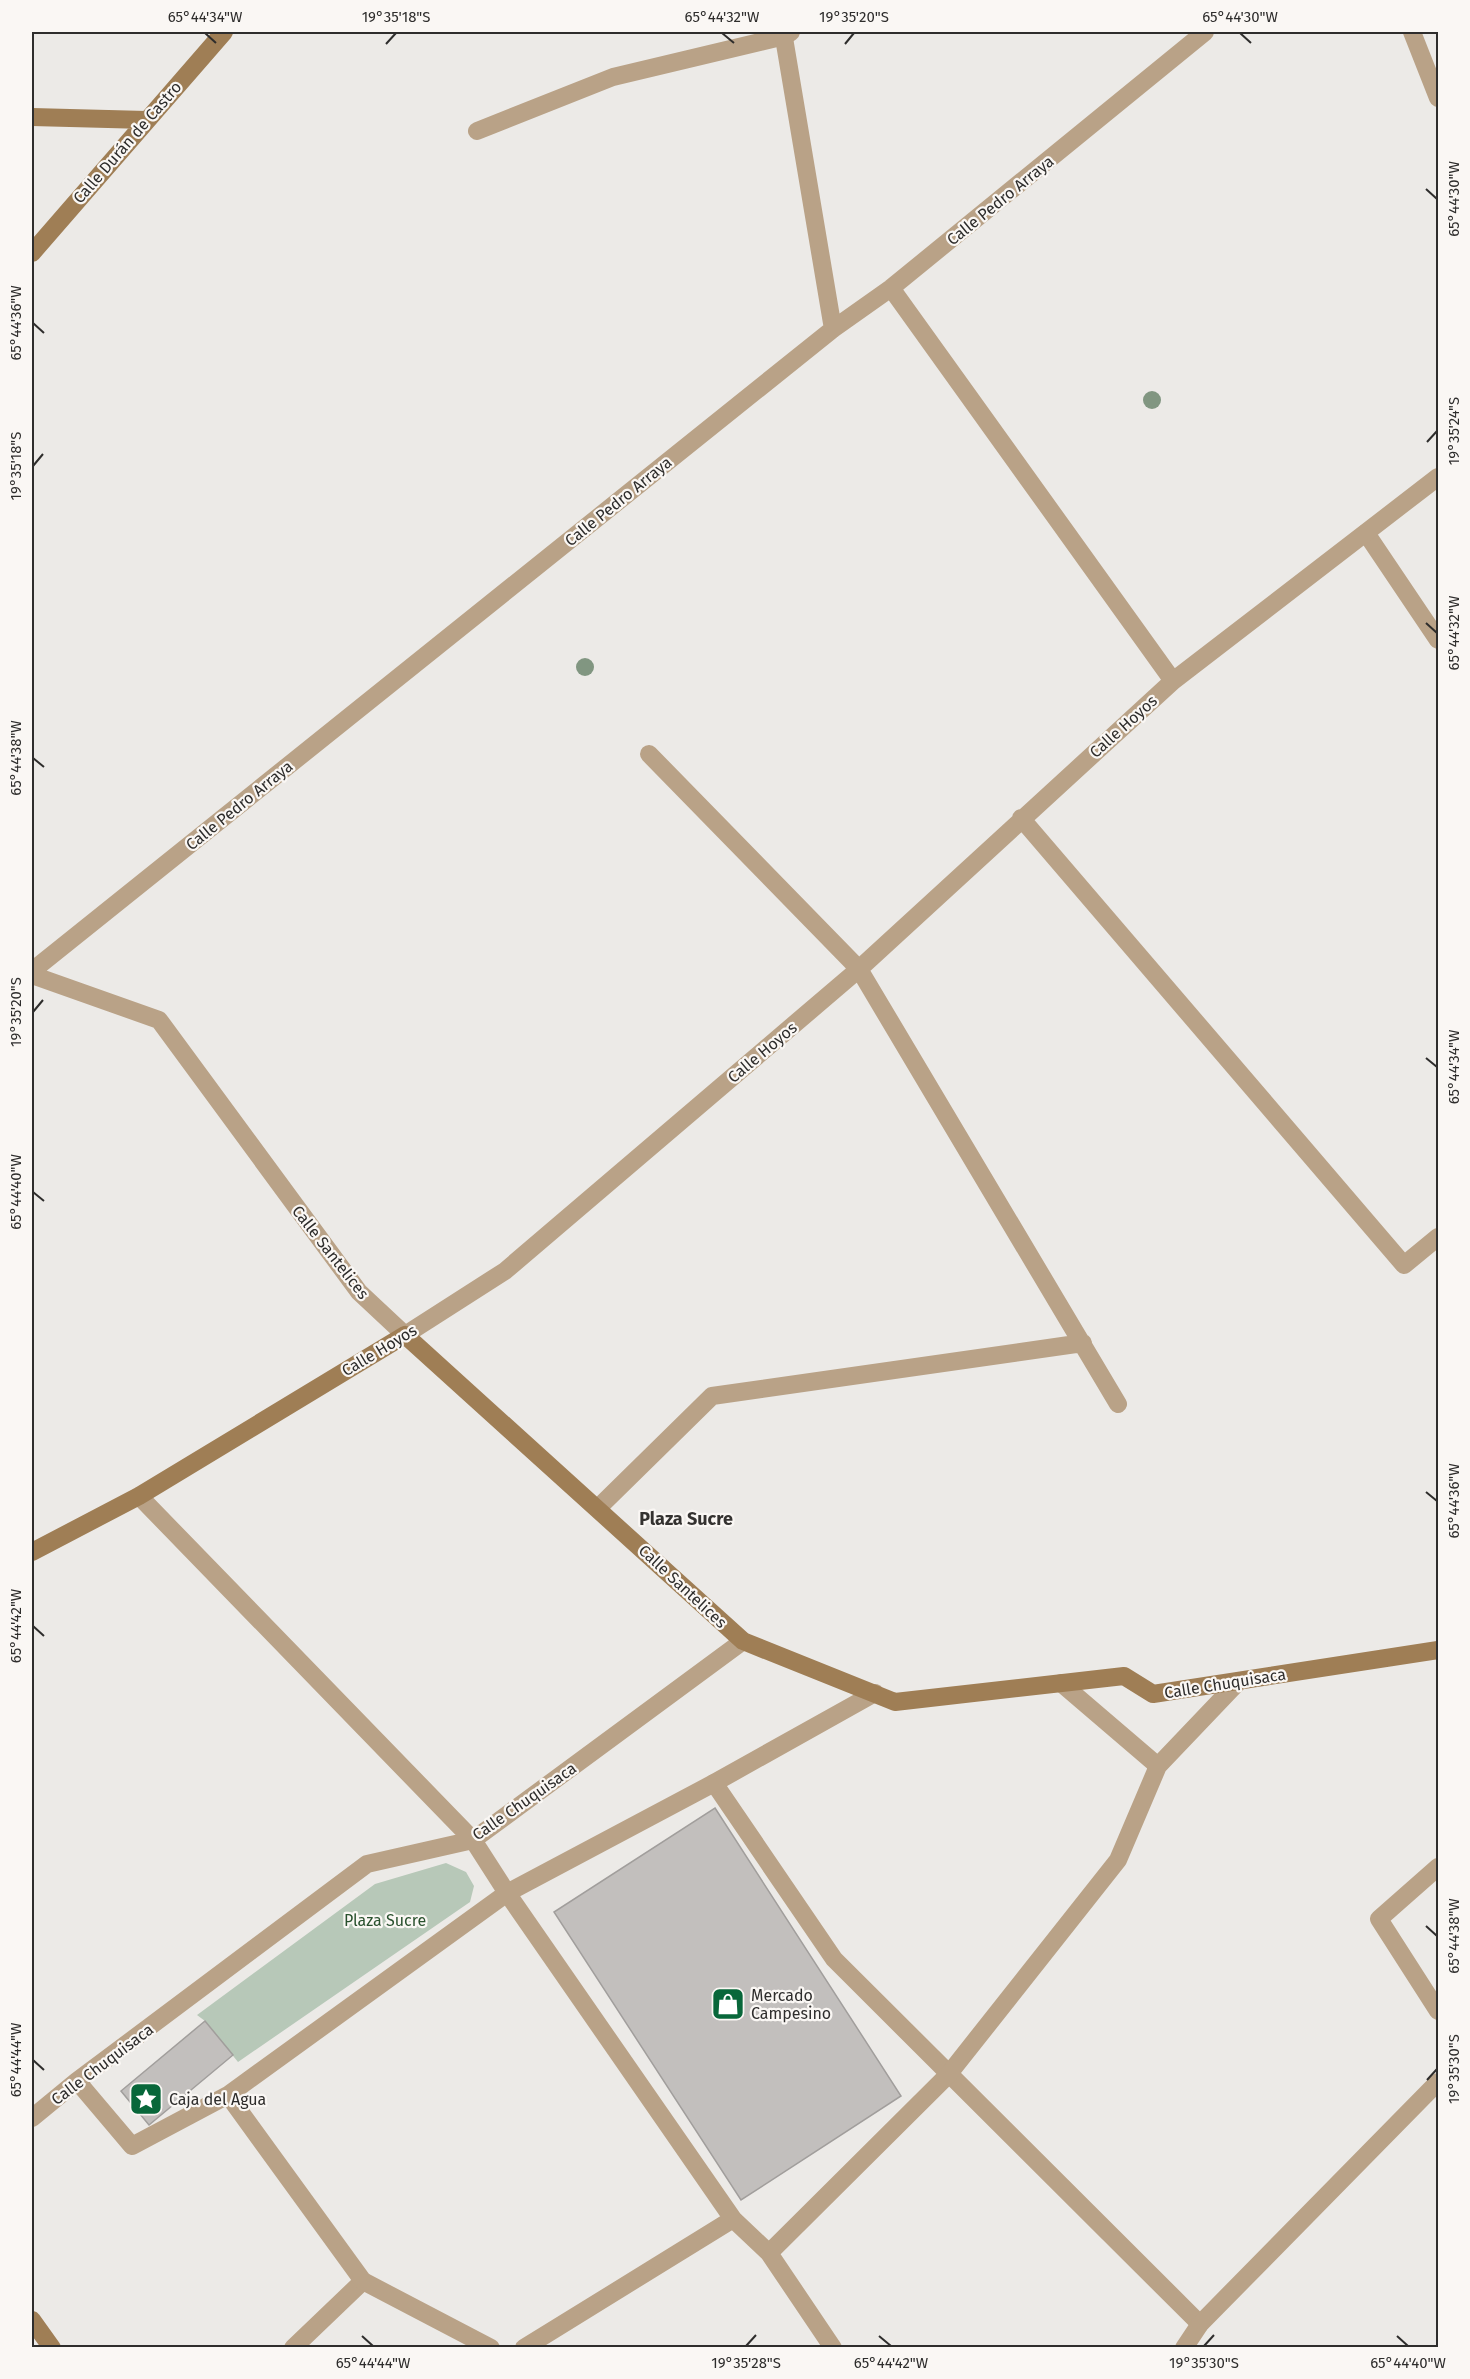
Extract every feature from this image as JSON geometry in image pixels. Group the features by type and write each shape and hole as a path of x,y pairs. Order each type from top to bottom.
{"main road":[{"name":"Calle Durán de Castro","path":"32,253 224,32"},
{"path":"32,117 146,120"},
{"name":"Calle Hoyos","path":"32,1552 139,1496 405,1335"},
{"name":"Calle Santelices","path":"405,1335 743,1641"},
{"name":"Calle Chuquisaca","path":"743,1641 895,1702 1124,1676 1153,1694 1438,1650"},
{"path":"32,2320 52,2348"}],"street":[{"name":"Calle Pedro Arraya","path":"32,973 833,329 891,288 1206,32"},
{"path":"1412,32 1438,98"},
{"path":"477,132 613,77 786,33 833,329"},
{"path":"891,288 1173,681"},
{"name":"Calle Hoyos","path":"405,1335 505,1271 859,969 1173,681 1438,477"},
{"path":"1366,533 1438,640"},
{"path":"649,754 859,969 1118,1404"},
{"path":"1021,818 1404,1265 1438,1237"},
{"name":"Calle Santelices","path":"32,973 159,1020 359,1292 405,1335"},
{"path":"598,1508 712,1396 1083,1343"},
{"path":"139,1496 473,1840 507,1893 733,2219 769,2253 833,2348"},
{"name":"Calle Chuquisaca","path":"32,2118 77,2081 368,1864 473,1840 743,1641"},
{"path":"769,2253 948,2075 1118,1860 1158,1766 1239,1681"},
{"path":"1061,1683 1158,1766"},
{"path":"77,2081 132,2146 228,2095 507,1893 714,1783 875,1693"},
{"path":"714,1783 834,1959 1200,2324"},
{"path":"1438,1867 1379,1919 1438,2011"},
{"path":"1184,2348 1200,2324 1438,2082"},
{"path":"228,2095 363,2281 491,2348"},
{"path":"524,2348 733,2219"},
{"path":"293,2348 363,2281"}],"green space":[{"name":"Plaza Sucre","path":"446,1863 466,1872 474,1886 470,1902 238,2062 205,2021 197,2015 375,1884"}],"building":[{"name":"Mercado Campesino","path":"715,1808 901,2096 741,2200 554,1912"},
{"path":"205,2021 233,2055 149,2125 121,2091"}],"place":[{"name":"Mercado Campesino","path":"728,2004"},
{"name":"Caja del Agua","path":"146,2099"}],"district":[{"name":"Plaza Sucre","path":"686,1519"}]}
